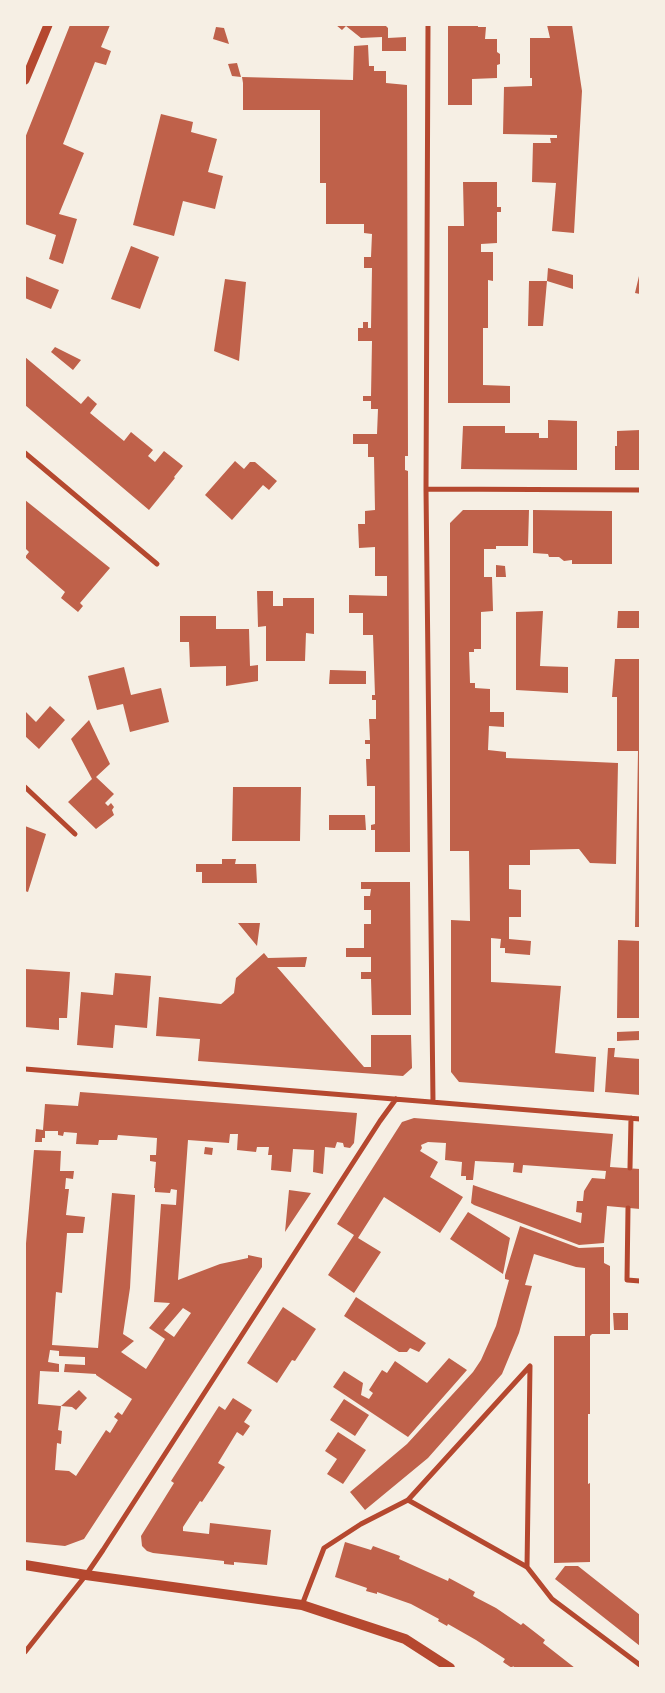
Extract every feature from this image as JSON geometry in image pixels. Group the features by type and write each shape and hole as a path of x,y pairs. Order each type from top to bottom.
{"main road":[{"path":"25,1565 302,1605 405,1639 450,1668"}],"street":[{"path":"25,80 48,25"},
{"path":"428,25 426,489 433,1102"},
{"path":"25,453 157,564"},
{"path":"426,489 640,490"},
{"path":"25,787 75,834"},
{"path":"25,1069 640,1119"},
{"path":"25,1652 86,1575 380,1120 396,1099"},
{"path":"630,1168 631,1118"},
{"path":"628,1208 627,1280 640,1281"},
{"path":"302,1605 324,1548 361,1524 408,1500 530,1366 527,1567"},
{"path":"408,1500 527,1567 552,1599 640,1665"}],"building":[{"path":"70,25 110,25 101,47 111,51 106,65 95,62 63,144 84,153 59,214 77,219 63,264 49,259 56,235 25,224 25,138"},
{"path":"336,25 385,25 388,28 388,38 406,37 406,51 382,51 382,37 361,38 346,26 342,30"},
{"path":"448,25 478,25 478,27 486,27 485,39 497,39 497,52 500,54 500,64 497,65 497,78 472,79 472,105 448,105"},
{"path":"547,25 572,25 582,91 574,233 552,231 556,183 532,182 533,143 551,143 550,138 557,138 557,135 503,134 504,87 532,86 532,78 530,78 530,38 550,38"},
{"path":"216,27 224,28 229,44 213,39"},
{"path":"368,45 369,66 374,66 374,71 386,71 386,83 407,85 408,456 405,456 405,470 408,471 410,852 375,852 375,830 371,830 371,825 375,824 375,786 367,786 366,759 370,759 370,744 365,744 365,740 370,740 369,719 376,719 376,700 372,700 372,695 375,695 373,635 363,635 363,613 349,613 349,595 387,596 387,576 375,576 375,547 359,548 358,524 365,524 365,511 375,510 374,457 368,457 368,444 353,444 353,434 377,434 378,409 371,409 371,401 363,401 363,396 371,396 372,341 358,341 358,328 363,328 363,322 368,322 368,328 371,328 372,268 364,268 364,257 371,257 372,234 364,233 364,224 326,224 326,183 320,183 320,110 243,110 242,77 353,80 354,46"},
{"path":"237,63 241,77 232,76 228,64"},
{"path":"161,114 193,122 191,132 217,139 208,172 223,176 215,209 183,201 174,236 133,225"},
{"path":"463,182 497,182 497,207 501,207 501,212 497,212 497,243 481,244 481,252 493,252 493,281 488,280 488,328 483,328 483,385 510,386 510,403 448,403 448,226 464,226"},
{"path":"131,246 159,257 140,309 111,299"},
{"path":"548,268 573,275 573,289 547,281"},
{"path":"25,276 59,290 51,309 25,298"},
{"path":"640,276 640,294 635,293"},
{"path":"225,279 246,282 239,361 214,351"},
{"path":"529,281 547,281 543,326 528,326"},
{"path":"55,347 81,360 73,370 51,352"},
{"path":"25,357 81,404 88,396 97,404 90,413 124,441 131,432 153,450 148,456 155,462 164,451 183,466 149,510 25,405"},
{"path":"548,420 577,421 577,470 461,469 463,426 505,426 505,433 539,433 539,438 548,438"},
{"path":"640,430 640,470 615,470 617,431"},
{"path":"235,461 244,469 250,462 255,462 277,481 269,490 263,485 232,520 205,495"},
{"path":"25,500 110,568 80,603 83,606 78,612 61,598 65,592 25,557 29,552 25,548"},
{"path":"463,510 529,510 528,546 496,546 496,549 484,549 484,577 492,577 493,611 481,612 481,649 474,649 474,652 469,652 470,683 475,683 475,688 490,689 490,712 504,712 504,727 489,726 488,750 506,752 506,758 618,763 616,864 590,863 579,849 530,850 530,865 509,865 509,889 521,890 521,917 509,917 509,939 531,941 530,955 505,953 505,948 500,948 501,939 491,938 491,982 561,986 555,1053 596,1057 594,1092 459,1082 451,1072 451,920 470,921 469,851 450,851 450,523"},
{"path":"533,510 612,511 612,564 572,564 572,560 564,561 559,557 549,557 548,554 533,553"},
{"path":"496,565 505,566 506,577 496,577"},
{"path":"257,591 273,591 273,606 283,606 283,598 314,598 314,634 306,633 305,661 266,661 266,626 258,627"},
{"path":"543,611 540,666 568,667 568,693 516,690 516,612"},
{"path":"618,611 640,611 640,628 617,628"},
{"path":"180,616 216,616 216,629 249,629 250,666 258,665 258,681 226,686 226,666 190,667 189,642 180,642"},
{"path":"615,659 640,659 640,927 635,927 638,751 617,751 617,697 612,697"},
{"path":"124,667 131,695 161,688 169,722 130,732 123,704 97,710 88,676"},
{"path":"330,670 366,671 366,684 329,684"},
{"path":"50,706 65,720 39,749 25,736 25,711 36,722"},
{"path":"89,720 110,764 96,777 114,794 105,803 108,806 111,803 114,807 112,810 114,815 96,829 68,802 92,779 71,739"},
{"path":"233,787 301,787 300,841 232,841"},
{"path":"329,815 365,815 366,830 329,830"},
{"path":"25,826 46,834 28,892 25,891"},
{"path":"222,859 236,859 235,864 256,864 257,883 202,883 202,872 196,872 196,864 222,864"},
{"path":"361,882 410,882 411,1015 372,1015 371,979 361,979 361,972 371,972 371,957 346,957 346,948 364,948 364,924 371,924 371,910 364,910 364,896 370,896 371,889 361,889"},
{"path":"238,923 260,923 257,946"},
{"path":"618,940 640,941 640,1018 617,1018"},
{"path":"264,953 268,958 307,957 305,967 277,967 364,1067 371,1067 371,1035 411,1035 412,1068 403,1076 198,1061 200,1039 156,1036 159,997 221,1004 234,993 236,978"},
{"path":"25,969 70,972 67,1018 59,1018 59,1030 25,1027"},
{"path":"115,973 151,976 147,1028 115,1025 113,1048 77,1045 81,992 113,995"},
{"path":"640,1031 640,1040 617,1041 617,1032"},
{"path":"608,1048 615,1048 614,1057 640,1059 640,1095 605,1092"},
{"path":"80,1092 357,1113 354,1143 350,1148 344,1147 343,1143 337,1142 335,1148 325,1147 323,1174 313,1172 314,1150 293,1149 291,1172 271,1170 272,1155 268,1155 269,1147 257,1147 256,1152 237,1150 238,1134 230,1134 229,1143 188,1140 178,1280 220,1264 248,1258 248,1255 262,1258 262,1267 84,1539 65,1546 25,1542 25,1255 34,1150 61,1151 60,1171 74,1171 73,1179 66,1178 65,1189 69,1189 66,1215 85,1217 83,1233 67,1233 62,1293 56,1292 52,1345 98,1348 112,1193 135,1195 130,1288 123,1334 134,1341 121,1352 146,1369 165,1339 149,1328 170,1303 154,1302 161,1204 176,1205 177,1190 171,1189 170,1193 155,1192 156,1162 150,1161 150,1155 156,1155 157,1138 118,1135 117,1140 99,1140 98,1145 76,1144 77,1133 64,1132 63,1136 58,1135 58,1131 45,1131 45,1138 42,1138 42,1142 35,1142 36,1129 43,1130 45,1104 78,1106","holes":["183,1308 191,1313 174,1337 164,1330","50,1350 59,1351 59,1356 85,1357 85,1365 65,1364 64,1372 96,1374 132,1399 122,1415 118,1412 114,1417 118,1420 110,1433 106,1430 76,1476 69,1471 55,1470 57,1443 61,1444 62,1431 58,1430 61,1406 38,1404 40,1371 59,1372 59,1364 48,1362"]},
{"path":"414,1118 613,1134 610,1167 640,1169 640,1209 607,1206 604,1243 579,1245 474,1205 471,1203 473,1185 581,1223 582,1213 576,1212 577,1201 583,1201 584,1191 592,1178 605,1179 606,1171 523,1165 522,1173 513,1172 514,1163 475,1161 473,1180 466,1180 466,1176 461,1176 462,1162 445,1160 446,1143 428,1142 421,1145 420,1151 438,1162 430,1177 463,1197 440,1233 384,1197 358,1238 381,1252 354,1293 328,1275 354,1235 337,1224 402,1122"},
{"path":"205,1147 213,1148 212,1155 204,1154"},
{"path":"289,1190 311,1193 285,1232"},
{"path":"468,1212 510,1238 503,1274 450,1239"},
{"path":"520,1226 579,1248 604,1247 604,1263 610,1266 610,1334 592,1334 590,1336 588,1484 590,1483 590,1562 554,1563 554,1336 585,1336 585,1268 534,1254 525,1285 532,1286 519,1333 502,1374 428,1458 365,1510 350,1492 407,1444 473,1372 481,1360 496,1326 509,1280 505,1279 505,1275"},
{"path":"356,1297 426,1343 419,1352 410,1348 407,1352 399,1352 344,1316"},
{"path":"283,1307 316,1329 295,1361 292,1360 277,1383 247,1363"},
{"path":"613,1313 628,1313 628,1330 614,1330"},
{"path":"449,1358 467,1370 408,1437 333,1387 344,1371 363,1383 361,1395 369,1399 373,1393 369,1390 382,1370 387,1373 395,1361 427,1383"},
{"path":"79,1390 87,1398 76,1410 72,1407 61,1406"},
{"path":"233,1398 252,1410 244,1422 250,1426 243,1436 237,1432 218,1463 225,1467 202,1502 200,1501 183,1527 183,1531 209,1534 210,1523 271,1530 267,1565 234,1562 234,1565 224,1564 224,1561 147,1551 142,1546 141,1536 174,1483 171,1481 219,1406 225,1410"},
{"path":"344,1399 369,1415 355,1436 330,1420"},
{"path":"338,1432 366,1450 343,1484 327,1474 337,1459 325,1451"},
{"path":"345,1542 371,1550 373,1546 400,1556 399,1559 448,1581 449,1578 475,1592 473,1596 496,1608 521,1625 523,1623 545,1640 543,1643 575,1668 515,1668 513,1666 512,1668 503,1662 505,1659 476,1640 448,1624 447,1626 438,1621 439,1619 411,1604 377,1592 377,1594 366,1591 367,1588 335,1577"},
{"path":"565,1566 578,1566 640,1615 640,1646 555,1579"}]}
